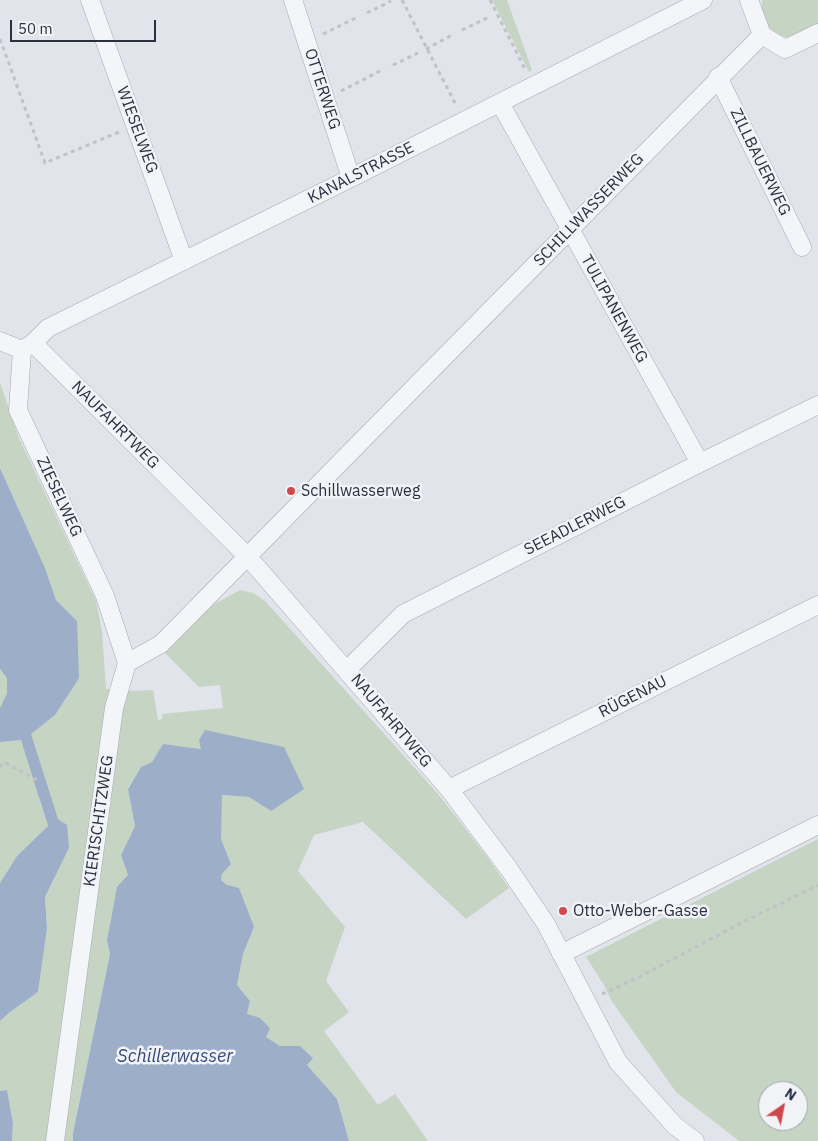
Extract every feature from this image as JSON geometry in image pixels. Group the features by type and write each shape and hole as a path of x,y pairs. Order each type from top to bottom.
{"street":[{"name":"WIESELWEG","path":"90,0 184,261"},
{"name":"OTTERWEG","path":"293,0 351,178"},
{"name":"KANALSTRASSE","path":"27,347 48,328 465,121 703,0"},
{"path":"748,0 762,35 786,49 818,33"},
{"name":"SCHILLWASSERWEG","path":"248,556 570,230 718,77 762,35"},
{"name":"ZILLBAUERWEG","path":"718,77 802,247"},
{"name":"TULIPANENWEG","path":"500,103 700,462"},
{"path":"0,341 27,347"},
{"name":"NAUFAHRTWEG","path":"27,347 248,556 449,789 509,869 546,924 618,1062 675,1126 695,1141"},
{"name":"ZIESELWEG","path":"27,347 18,410 105,596 127,663"},
{"name":"SEEADLERWEG","path":"347,670 403,614 700,462 818,405"},
{"path":"127,663 161,644 248,556"},
{"name":"RÜGENAU","path":"449,789 818,604"},
{"name":"KIERISCHITZWEG","path":"55,1141 114,708 127,663"},
{"path":"561,954 818,825"}],"path":[{"path":"402,0 465,121"},
{"path":"490,0 534,86"},
{"path":"367,13 392,1"},
{"path":"306,42 358,17"},
{"path":"462,30 487,18"},
{"path":"426,49 454,34"},
{"path":"0,39 45,163 135,125"},
{"path":"393,65 418,53"},
{"path":"325,99 384,69"},
{"path":"0,767 4,762 39,782"},
{"path":"586,1001 641,976 735,926 818,886"}],"green space":[{"path":"492,0 507,0 532,70 529,72"},
{"path":"762,0 818,0 818,24 791,38 778,36 769,29 762,11"},
{"path":"0,383 19,438 96,601 102,632 106,689 153,690 158,720 162,719 162,714 223,708 220,685 199,687 165,653 211,606 240,590 253,593 266,602 438,794 509,888 466,919 363,822 314,835 298,871 345,927 326,981 349,1012 324,1031 378,1105 395,1094 428,1141 349,1141 337,1099 307,1065 312,1057 300,1046 280,1046 266,1037 247,1014 250,1001 237,985 243,954 254,927 227,885 221,880 222,874 231,864 221,839 221,795 249,797 271,811 201,749 163,744 152,762 141,767 128,788 135,826 121,855 128,875 107,941 110,954 73,1133 73,1141 12,1141 13,1123 7,1090 0,1091 0,1021 38,992 47,929 45,897 69,848 48,793 39,799 48,826 17,856 0,883 0,742 21,740 30,766 30,734 55,715 77,621 56,600 45,568 0,468"},
{"path":"0,669 7,678 7,693 0,708"},
{"path":"818,839 818,1141 739,1141 676,1092 611,1000 586,957"}],"water":[{"path":"0,468 45,568 56,600 77,621 79,678 55,715 31,734 58,819 67,825 69,848 45,897 47,929 38,992 0,1021 0,883 17,856 48,826 21,740 0,742 0,708 7,693 7,678 0,669"},
{"name":"Schillerwasser","path":"205,730 284,747 304,789 271,811 249,797 222,795 221,839 231,864 222,874 221,880 227,885 239,888 254,927 243,954 237,985 250,1001 247,1014 260,1018 270,1028 266,1037 280,1046 300,1046 313,1058 307,1065 337,1099 349,1141 73,1141 73,1133 110,954 107,941 117,887 128,875 121,855 135,826 128,789 141,767 152,762 163,744 201,749 199,740"},
{"path":"7,1090 13,1123 12,1141 0,1141 0,1091"}],"place":[{"name":"Schillwasserweg","path":"291,491"},
{"name":"Otto-Weber-Gasse","path":"563,911"}]}
